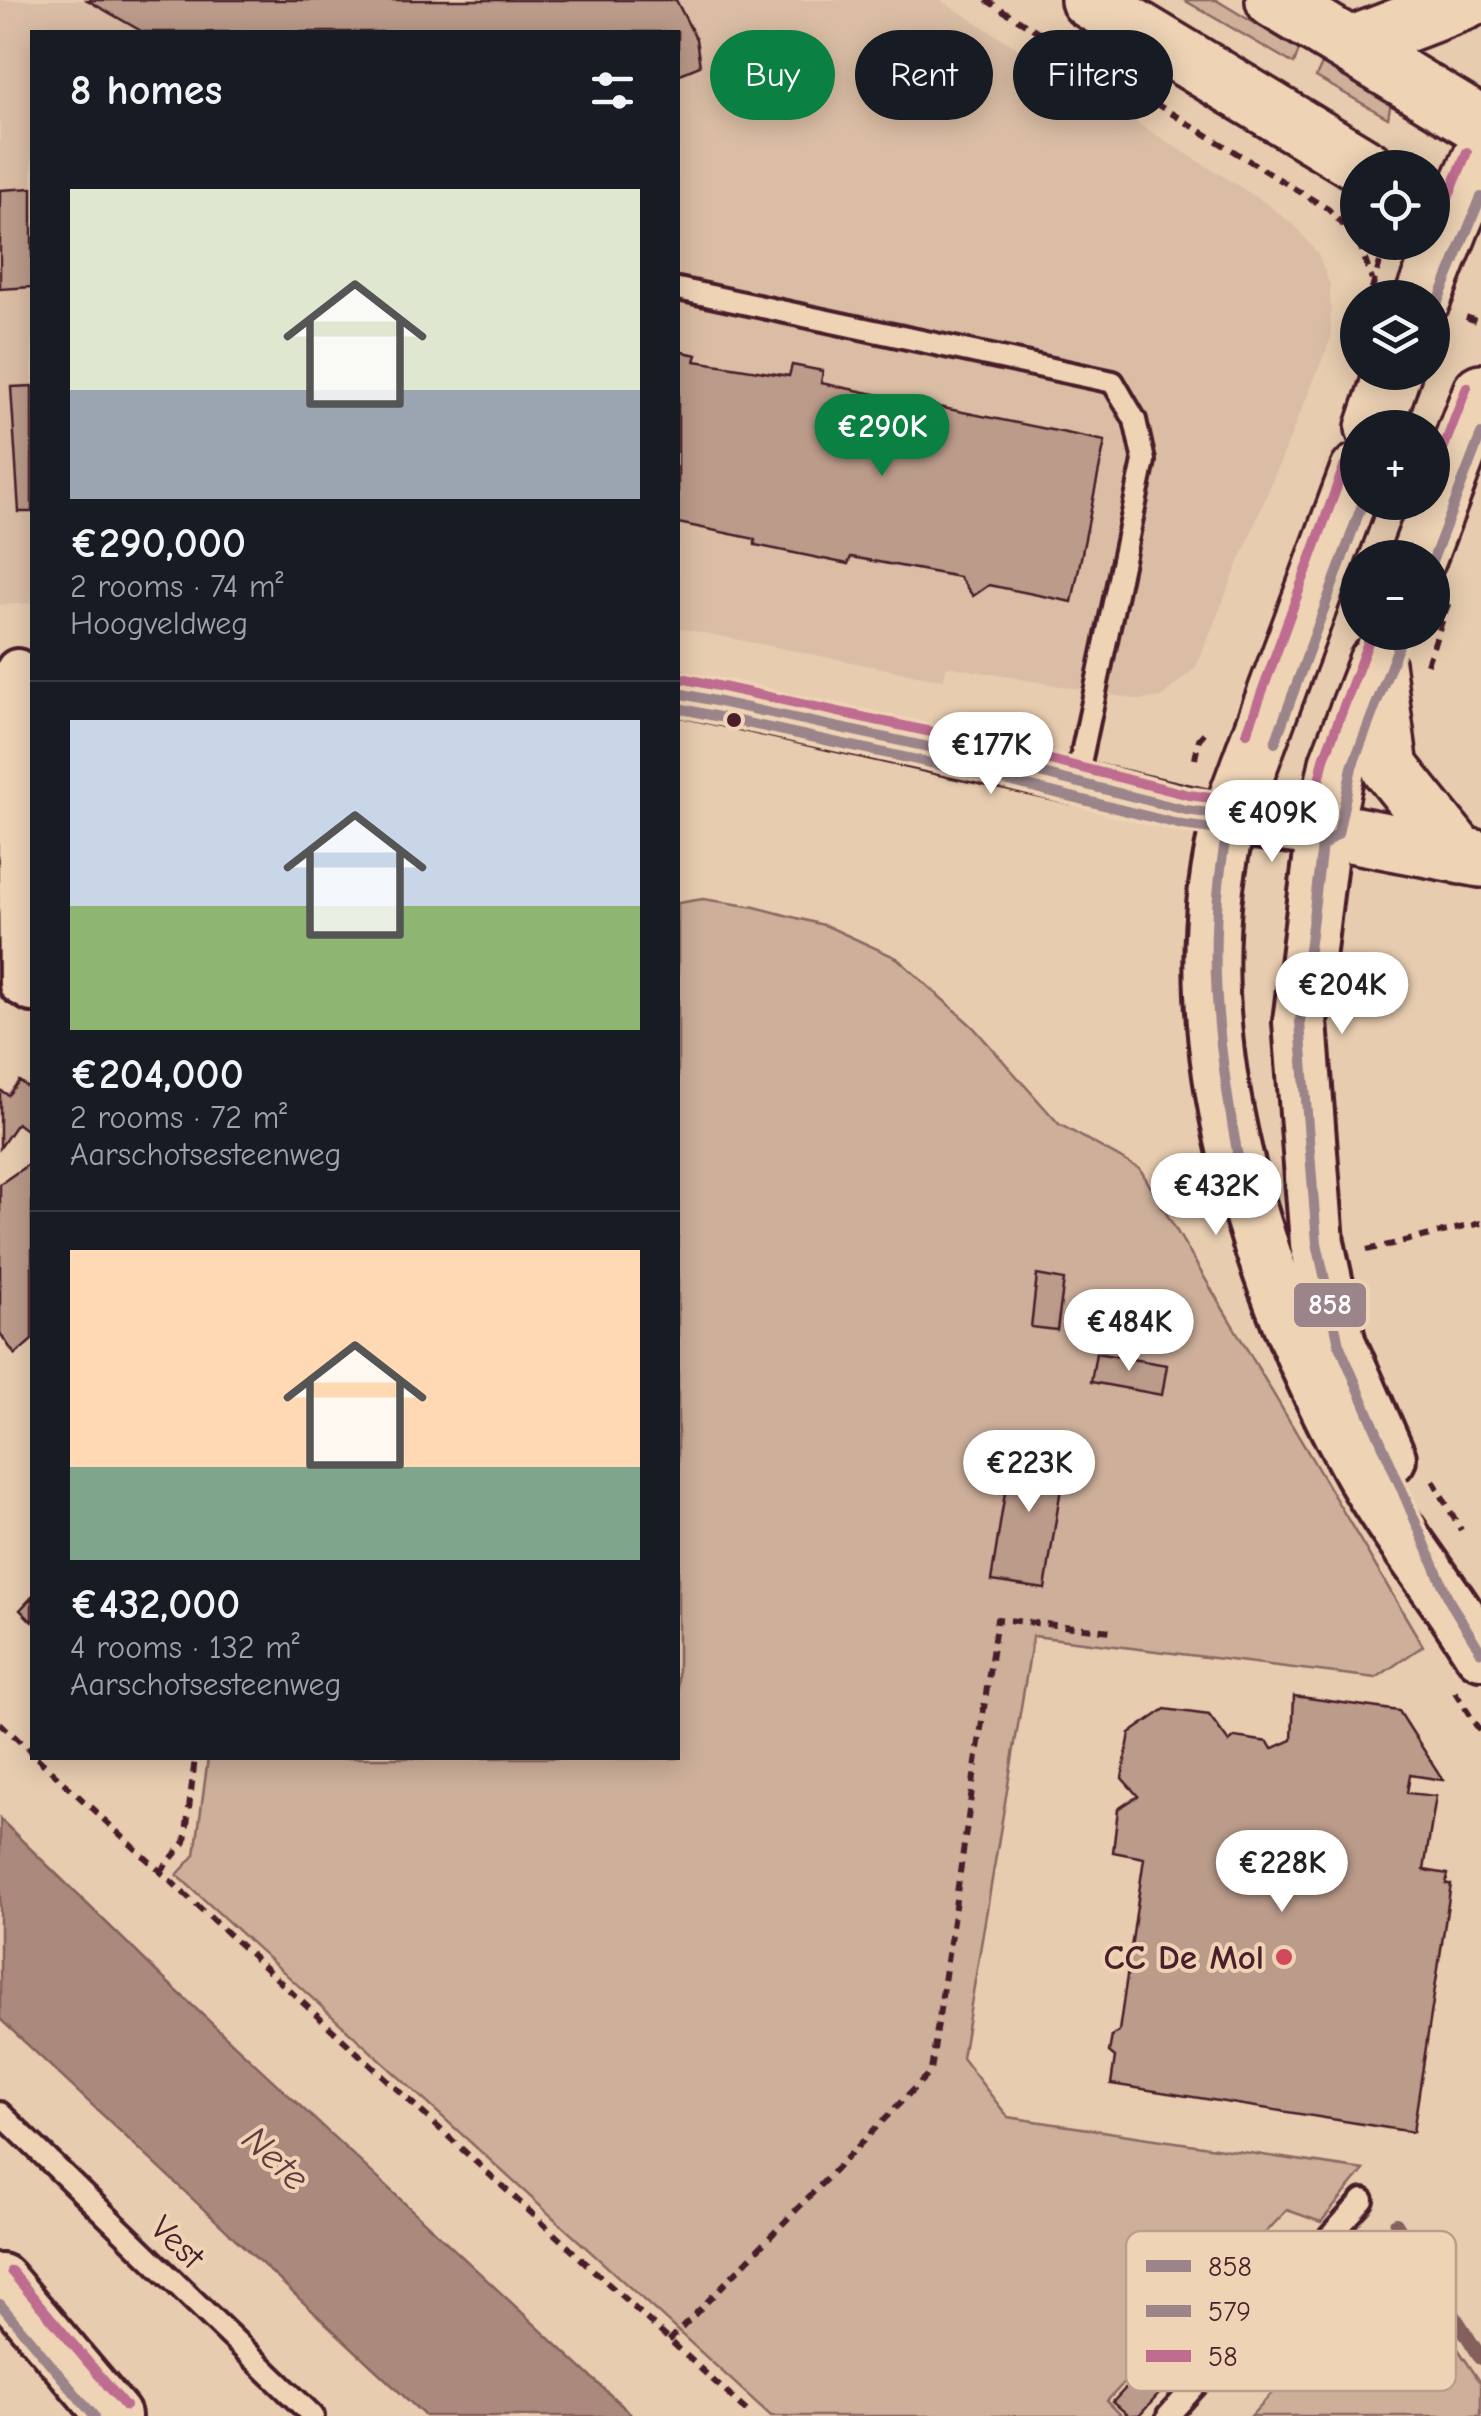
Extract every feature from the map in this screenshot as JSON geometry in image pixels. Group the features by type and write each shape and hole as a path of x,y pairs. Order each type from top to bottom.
{"main road":[{"path":"1089,0 1340,151"},
{"path":"1274,0 1481,126"},
{"path":"1351,45 1468,0"},
{"path":"1431,280 1481,158"},
{"path":"1444,540 1481,392"},
{"path":"1340,520 1230,818 1324,829 1471,858"},
{"path":"1324,829 1338,763 1397,655"},
{"path":"1397,655 1390,768 1471,858"}],"street":[{"path":"17,670 17,982"},
{"path":"680,693 1230,818 1215,871 1212,996 1219,1064 1249,1208 1299,1355 1362,1473 1481,1652"},
{"path":"1324,829 1300,1022 1316,1243 1340,1344 1450,1602"},
{"path":"0,2282 114,2416"}],"lane":[{"path":"680,289 1113,382 1135,420 1144,462 1076,782"},
{"name":"Vest","path":"0,2114 313,2416"},
{"path":"1334,2231 1362,2200"},
{"path":"1168,2416 1190,2391"}],"path":[{"path":"986,0 1328,208 1340,222"},
{"path":"1364,260 1372,281 1380,260"},
{"path":"1356,1253 1481,1223"},
{"path":"669,2340 931,2070 997,1619 1112,1631"},
{"path":"0,1723 30,1750"},
{"path":"40,1760 752,2416"},
{"path":"160,1872 185,1842 195,1760"}],"shaded area":[{"path":"0,0 940,0 988,30 855,30 855,120 993,120 993,33 1013,46 1013,120 1132,120 1267,204 1296,227 1318,254 1330,285 1331,338 1196,667 1161,697 1141,700 947,666 943,680 680,628 680,30 30,30 30,603 0,605"},
{"path":"1184,0 1216,0 1299,50 1294,64"},
{"path":"1323,62 1391,102 1388,118 1316,77"},
{"path":"703,899 755,907 827,926 897,958 973,1027 1059,1124 1140,1169 1423,1646 1376,1678 1033,1636 962,2058 1008,2117 1364,2170 1321,2222 1287,2210 1267,2231 1126,2231 1126,2381 1107,2401 1122,2416 771,2416 177,1875 195,1855 208,1760 680,1760 680,903"},
{"path":"1456,2346 1481,2383 1481,2416 1251,2416 1274,2391 1456,2391"}],"water":[{"name":"Nete","path":"0,1819 164,1979 633,2416 425,2416 0,2019"}],"building":[{"path":"87,0 676,0 696,39 700,66 680,74 680,30 140,30"},
{"path":"30,188 30,287 0,289 0,190"},
{"path":"680,351 697,355 695,361 789,376 792,365 823,371 821,383 1105,441 1072,602 989,585 973,596 959,577 851,557 848,564 755,545 755,539 680,523"},
{"path":"30,386 30,512 19,512 11,387"},
{"path":"19,1081 30,1089 30,1133 17,1123 0,1148 0,1090 8,1095"},
{"path":"30,1163 30,1342 15,1355 0,1333 0,1184"},
{"path":"1037,1275 1064,1280 1057,1330 1031,1327"},
{"path":"1096,1353 1167,1365 1162,1395 1091,1382"},
{"path":"1013,1442 1067,1450 1045,1589 991,1581"},
{"path":"30,1599 30,1620 20,1610"},
{"name":"CC De Mol","path":"1294,1696 1399,1711 1443,1780 1410,1775 1407,1793 1436,1796 1424,1870 1448,1874 1446,1884 1451,1884 1413,2132 1111,2084 1115,2057 1109,2052 1112,2036 1119,2031 1144,1858 1113,1852 1118,1809 1138,1796 1122,1778 1130,1733 1165,1709 1209,1715 1229,1742 1235,1737 1268,1742 1272,1749 1292,1740"},
{"path":"1126,2388 1126,2391 1162,2391 1139,2416 1129,2416 1113,2402"}],"waterway":[{"path":"1396,2224 1400,2231"},
{"path":"1456,2319 1481,2358"}],"transit line":[{"name":"58","path":"1450,193 1467,152"},
{"name":"579","path":"1447,280 1481,197"},
{"name":"58","path":"1450,431 1467,387"},
{"name":"579","path":"1440,540 1481,434"},
{"name":"58","path":"1247,733 1340,478"},
{"name":"579","path":"1275,743 1356,520"},
{"name":"58","path":"681,678 987,744 1189,795 1312,812 1324,759 1365,650"},
{"name":"579","path":"680,708 981,774 1182,825 1325,844 1338,834 1352,767 1397,650"},
{"name":"858","path":"680,693 984,759 1186,810 1324,829 1300,1022 1317,1243 1339,1344 1450,1602 1481,1652"},
{"name":"858","path":"1230,817 1217,907 1217,995 1241,1173"},
{"name":"58","path":"11,2271 125,2406"},
{"name":"579","path":"0,2304 94,2416"}],"place":[{"name":"CC De Mol","path":"1284,1957"}]}
